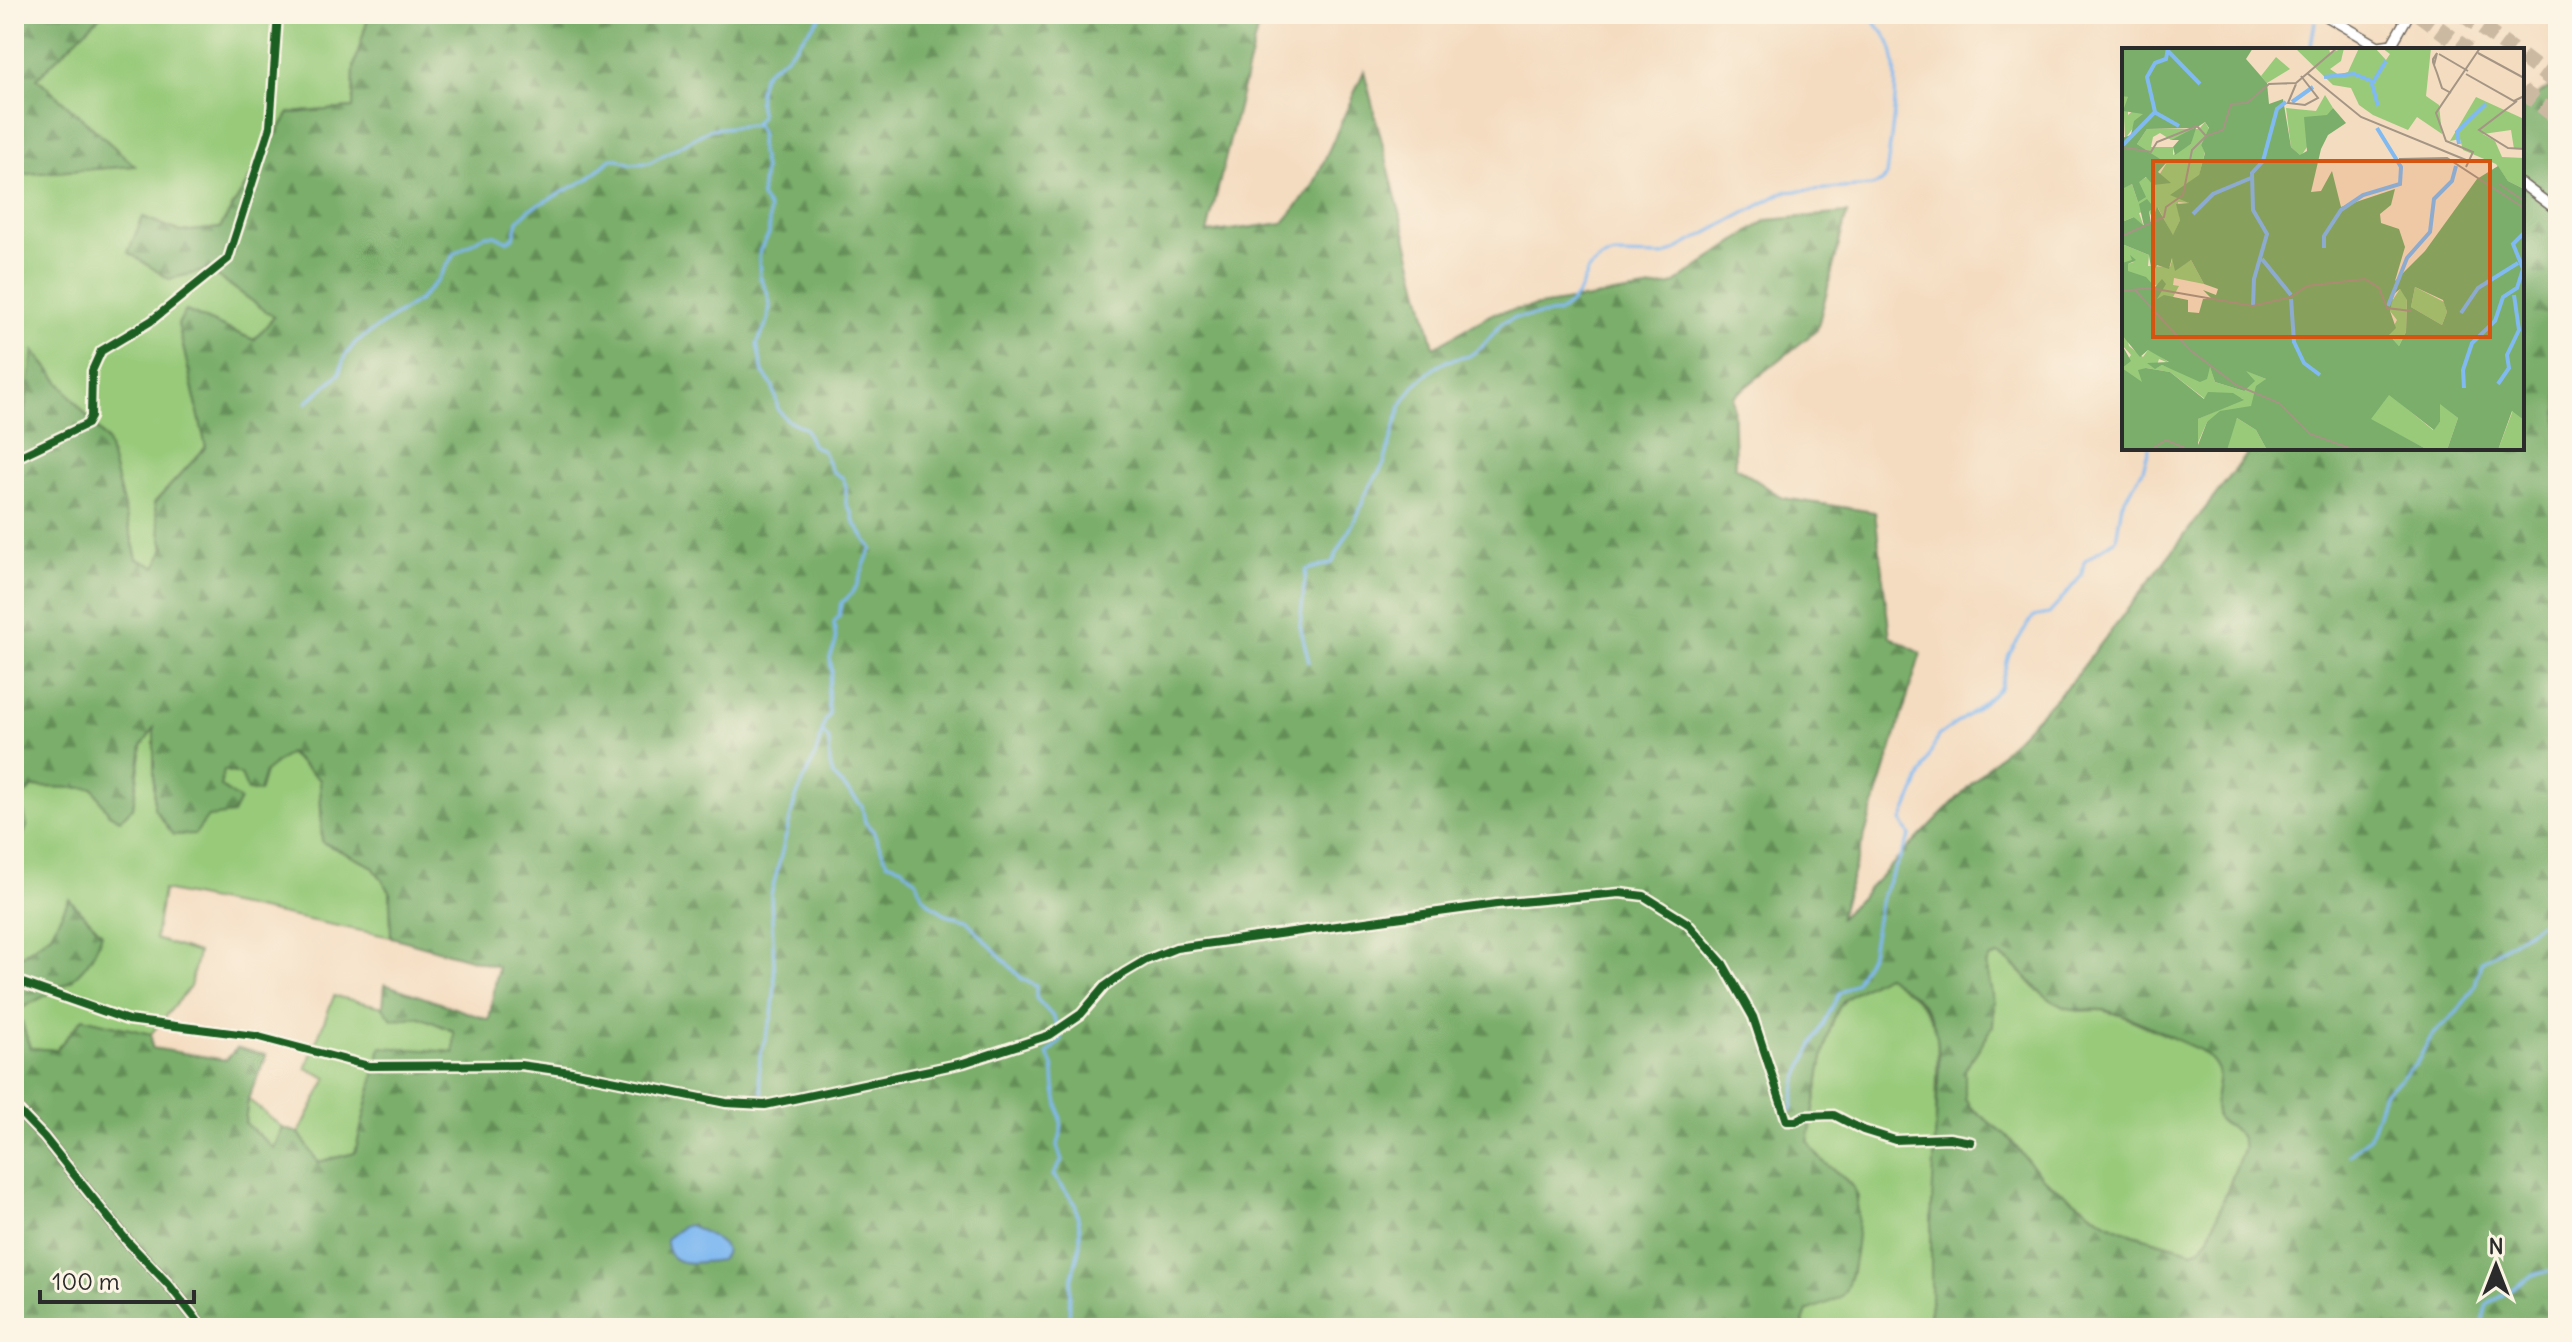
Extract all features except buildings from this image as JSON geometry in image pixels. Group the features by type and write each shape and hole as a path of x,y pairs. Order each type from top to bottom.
{"street":[{"path":"14,459 87,424 91,417 92,371 101,351 151,321 228,259 270,127 278,14"},
{"path":"2323,14 2378,46 2396,47 2409,14"},
{"path":"2524,186 2558,211"},
{"path":"14,980 128,1020 255,1036 369,1066 520,1065 726,1103 765,1105 963,1063 1050,1035 1081,1014 1104,987 1124,973 1176,948 1497,904 1620,893 1644,896 1662,905 1687,923 1723,964 1753,1017 1787,1121 1796,1121 1805,1116 1834,1115 1863,1130 1895,1140 1949,1138 1971,1142"},
{"path":"14,1106 44,1137 127,1241 169,1285 203,1328"}],"green space":[{"path":"14,14 101,15 37,78 135,166 14,175"},
{"path":"100,14 369,14 354,67 353,108 289,113 220,228 181,232 143,217 275,317 254,340 186,311 178,324 206,447 154,503 164,548 156,568 137,559 107,441 35,352 14,475 14,175 135,166 37,78"},
{"path":"369,14 1261,14 1207,233 1283,223 1312,188 1364,71 1434,347 1494,313 1672,285 1767,220 1847,213 1817,330 1733,397 1735,466 1783,498 1875,512 1890,637 1921,653 1839,919 2072,681 2250,450 2524,450 2524,104 2558,82 2558,1328 1927,1328 1931,1304 1938,1044 1932,1019 1926,1009 1885,975 1843,1002 1836,1013 1825,1047 1808,1141 1821,1159 1854,1189 1858,1227 1854,1261 1846,1289 1841,1296 1807,1311 1803,1322 1805,1328 14,1328 14,958 17,959 51,934 69,899 102,933 89,962 80,972 70,981 18,1010 30,1048 56,1050 83,1018 151,1034 152,1048 226,1060 237,1048 267,1055 248,1099 245,1123 274,1148 283,1128 299,1133 318,1162 355,1153 381,1047 454,1052 454,1031 420,1017 392,1019 383,1007 385,984 489,1020 498,967 391,937 390,891 372,866 322,842 320,780 289,753 265,772 259,792 248,791 241,775 224,770 220,786 240,800 233,814 208,817 195,834 173,835 154,808 154,728 142,746 133,807 120,820 109,814 93,788 34,787 20,798 27,826 14,860 14,475 34,351 107,441 137,559 156,567 164,548 154,503 206,447 178,324 186,311 254,340 274,317 209,270 169,279 128,252 143,217 181,232 220,228 289,113 353,108 354,67","holes":["1998,956 2022,973 2043,994 2060,1005 2077,1010 2102,1010 2152,1027 2200,1050 2216,1066 2217,1117 2240,1136 2244,1147 2209,1237 2201,1248 2193,1251 2133,1234 2106,1222 2041,1177 2007,1136 1970,1107 1965,1098 1965,1070 1993,1026 1994,1004 1986,965 1989,959"]},
{"path":"154,726 154,808 220,786 224,770 252,774 273,765 288,753 320,780 322,842 372,866 390,891 391,937 163,890 155,939 198,953 190,987 151,1034 83,1018 56,1050 30,1048 18,1010 73,980 51,934 17,959 14,958 14,860 27,826 20,798 34,787 93,788 109,814 133,807 142,745"},
{"path":"1998,956 2009,960 2037,990 2077,1011 2100,1010 2120,1015 2200,1050 2216,1066 2217,1117 2240,1136 2244,1147 2209,1237 2201,1248 2193,1251 2133,1234 2106,1222 2041,1177 2007,1136 1970,1107 1965,1098 1964,1070 1993,1026 1994,1004 1986,965 1989,959"},
{"path":"1885,975 1917,1000 1938,1034 1931,1304 1927,1328 1805,1328 1803,1322 1807,1311 1841,1296 1852,1272 1858,1197 1853,1186 1820,1159 1808,1141 1825,1047 1836,1013 1843,1002"},
{"path":"334,996 383,1007 392,1019 420,1017 454,1031 454,1052 381,1048 355,1153 318,1162 299,1133 327,1078 306,1068"},
{"path":"248,1099 283,1128 274,1149 245,1123"}],"water":[{"path":"688,1225 723,1245 725,1252 720,1260 685,1262 671,1256 666,1239"}],"waterway":[{"path":"306,403 339,374 345,356 356,342 419,300 437,281 455,253 486,235 495,235 507,241 514,237 518,221 530,209 588,179 611,159 630,164 649,163 711,129 753,125 761,115 759,94 765,72 785,57 823,14"},
{"path":"1309,662 1300,626 1306,570 1332,563 1365,495 1384,464 1401,406 1415,385 1433,369 1447,361 1469,356 1482,347 1502,323 1514,318 1558,313 1579,292 1588,270 1603,258 1615,255 1664,256 1784,192 1872,186 1882,182 1886,175 1896,89 1894,57 1888,40 1868,14"},
{"path":"2310,48 2315,22"},
{"path":"755,122 761,134 759,144 764,168 761,197 769,209 769,234 760,250 759,259 760,277 770,305 768,321 757,344 763,373 773,386 778,409 787,420 805,428 812,445 823,451 832,471 843,478 846,504 872,549 854,591 841,603 839,616 834,622 836,642 830,658 829,715 816,754 795,800 771,895 775,986 772,1016 760,1056 759,1075 764,1101"},
{"path":"1792,1110 1797,1080 1812,1046 1839,994 1856,982 1871,952 1881,898 1910,836 1902,821 1938,736 2000,688 2009,654 2033,617 2049,614 2082,575 2084,561 2116,539 2122,503 2143,470 2148,450"},
{"path":"823,732 829,740 833,775 862,806 865,822 873,831 887,862 902,867 917,882 930,904 949,916 966,920 1022,979 1036,986 1036,998 1057,1025"},
{"path":"2349,1155 2370,1136 2384,1093 2416,1064 2431,1037 2458,1011 2475,986 2481,962 2558,911"},
{"path":"1060,1032 1061,1041 1047,1055 1053,1066 1061,1124 1057,1146 1062,1161 1053,1175 1075,1203 1080,1229 1080,1245 1070,1285 1069,1328"},
{"path":"2480,1328 2487,1305 2533,1275 2558,1269"}],"tunnel":[{"path":"2419,14 2465,48"},
{"path":"2463,14 2509,48"},
{"path":"2524,58 2558,84"},
{"path":"2524,92 2558,118"}],"cycle path":[{"path":"14,459 87,424 91,417 92,371 101,351 151,321 228,259 270,127 278,14"},
{"path":"14,980 128,1020 255,1036 369,1066 520,1065 726,1103 765,1105 963,1063 1050,1035 1081,1014 1104,987 1124,973 1176,948 1497,904 1620,893 1644,896 1687,923 1723,964 1753,1017 1787,1121 1796,1121 1805,1116 1834,1115 1863,1130 1895,1140 1949,1138 1971,1142"},
{"path":"14,1106 44,1137 127,1241 169,1285 203,1328"}]}
